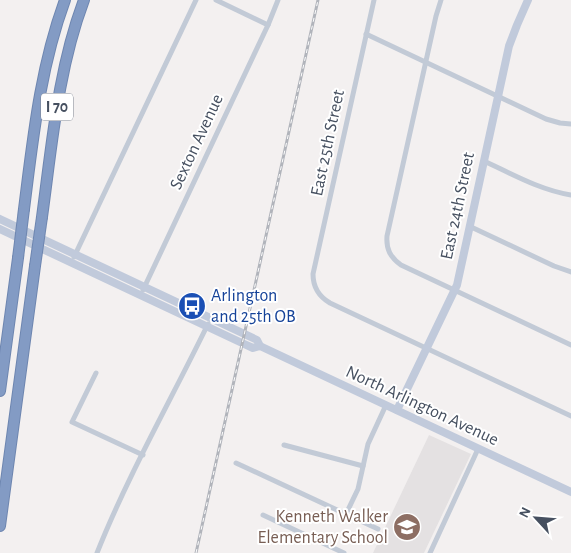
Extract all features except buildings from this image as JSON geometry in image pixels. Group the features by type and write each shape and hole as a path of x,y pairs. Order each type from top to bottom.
{"highway":[{"name":"I 70","path":"0,391 39,94 50,44 65,0"},
{"name":"I 70","path":"0,526 58,101 68,49 84,0"}],"main road":[{"name":"East 24th Street","path":"397,410 457,285 511,40 528,0"},
{"name":"North Arlington Avenue","path":"0,218 257,340 260,346 571,492"},
{"name":"North Arlington Avenue","path":"0,229 253,348 260,346"}],"street":[{"path":"72,262 196,0"},
{"path":"216,0 268,24"},
{"name":"Sexton Avenue","path":"140,295 278,0"},
{"name":"East 25th Street","path":"374,0 313,274 314,282 317,292 330,303 426,348"},
{"path":"440,0 387,236 386,244 389,252 395,261 401,265 571,345"},
{"path":"366,34 551,121 571,124"},
{"path":"484,161 541,188 571,195"},
{"path":"469,226 554,266 571,272"},
{"path":"97,553 112,516 211,318"},
{"path":"426,348 571,416"},
{"path":"96,373 72,422 142,455"},
{"path":"346,514 358,489 370,438 386,405"},
{"path":"284,445 363,466"},
{"path":"430,553 478,448"},
{"path":"236,463 378,529"},
{"path":"264,515 344,553"},
{"path":"328,553 331,547"}],"shaded area":[{"path":"429,435 471,454 424,553 373,553"}],"railway":[{"path":"196,553 318,0"}],"place":[{"name":"Arlington and 25th OB","path":"192,306"},
{"name":"Kenneth Walker Elementary School","path":"407,527"}]}
